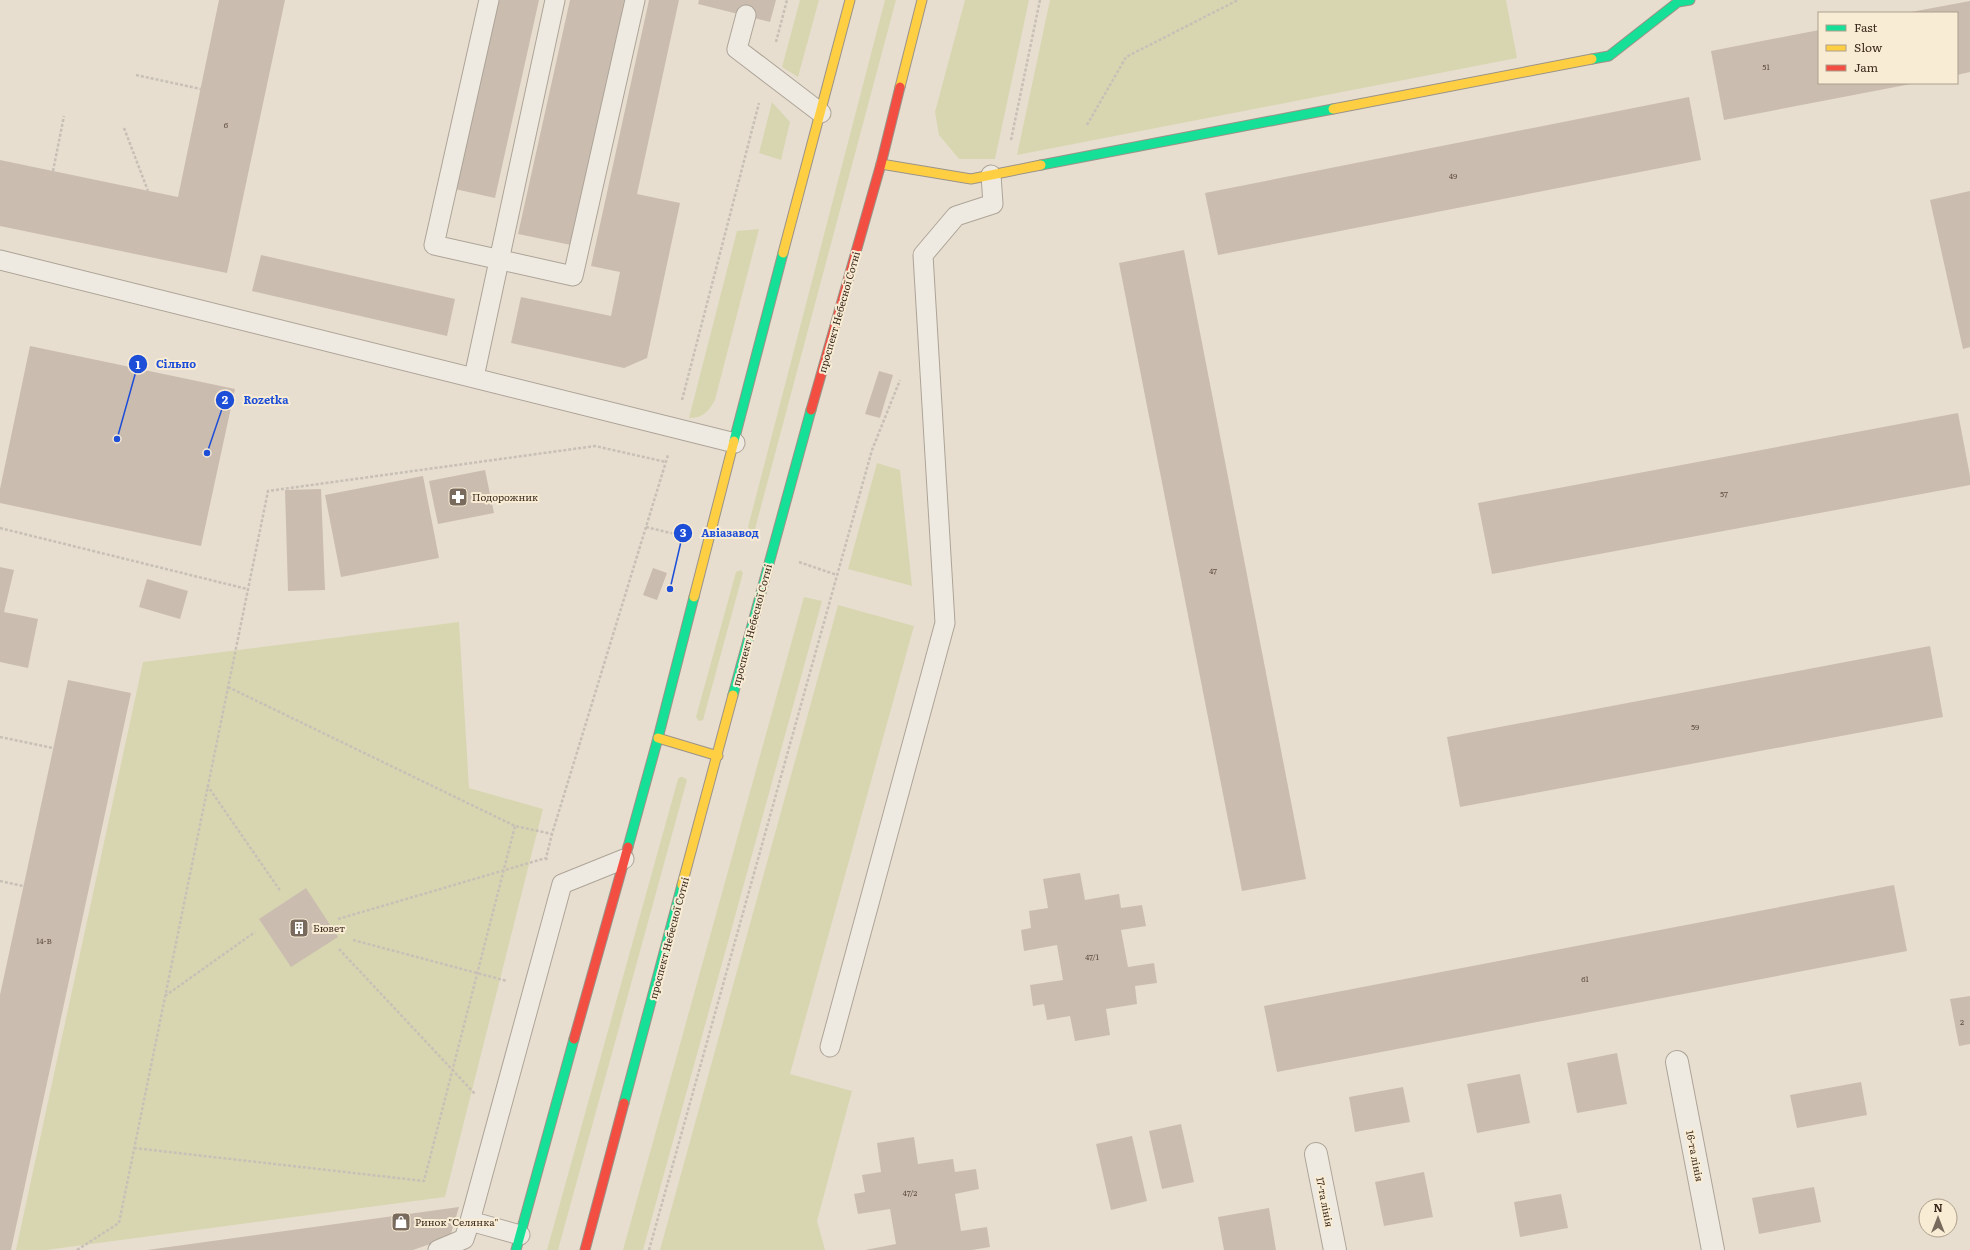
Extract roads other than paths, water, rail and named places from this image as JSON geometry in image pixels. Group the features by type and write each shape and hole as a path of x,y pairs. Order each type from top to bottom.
{"main road":[{"path":"518,1242 658,738 708,541 735,443 850,0"},
{"name":"проспект Небесної Сотні","path":"585,1250 718,756 772,548 882,164 922,0"},
{"path":"882,164 971,179 1609,56 1678,2 1690,0"},
{"path":"658,738 718,756"}],"street":[{"name":"16-та лінія","path":"1678,1062 1713,1250"},
{"name":"17-та лінія","path":"1316,1154 1335,1250"}],"lane":[{"path":"489,0 434,245 573,276 635,0"},
{"path":"474,377 555,0"},
{"path":"746,16 737,49 821,114"},
{"path":"830,1047 945,623 923,256 956,216 993,204 998,174"},
{"path":"0,260 735,443"},
{"path":"438,1250 462,1245 498,1120 562,884 624,859"},
{"path":"470,1221 518,1242"}],"place":[{"name":"Сільпо","path":"117,439"},
{"name":"Rozetka","path":"207,453"},
{"name":"Подорожник","path":"458,497"},
{"name":"Авіазавод","path":"670,589"},
{"name":"Бювет","path":"299,928"},
{"name":"Ринок \"Селянка\"","path":"401,1222"}]}
